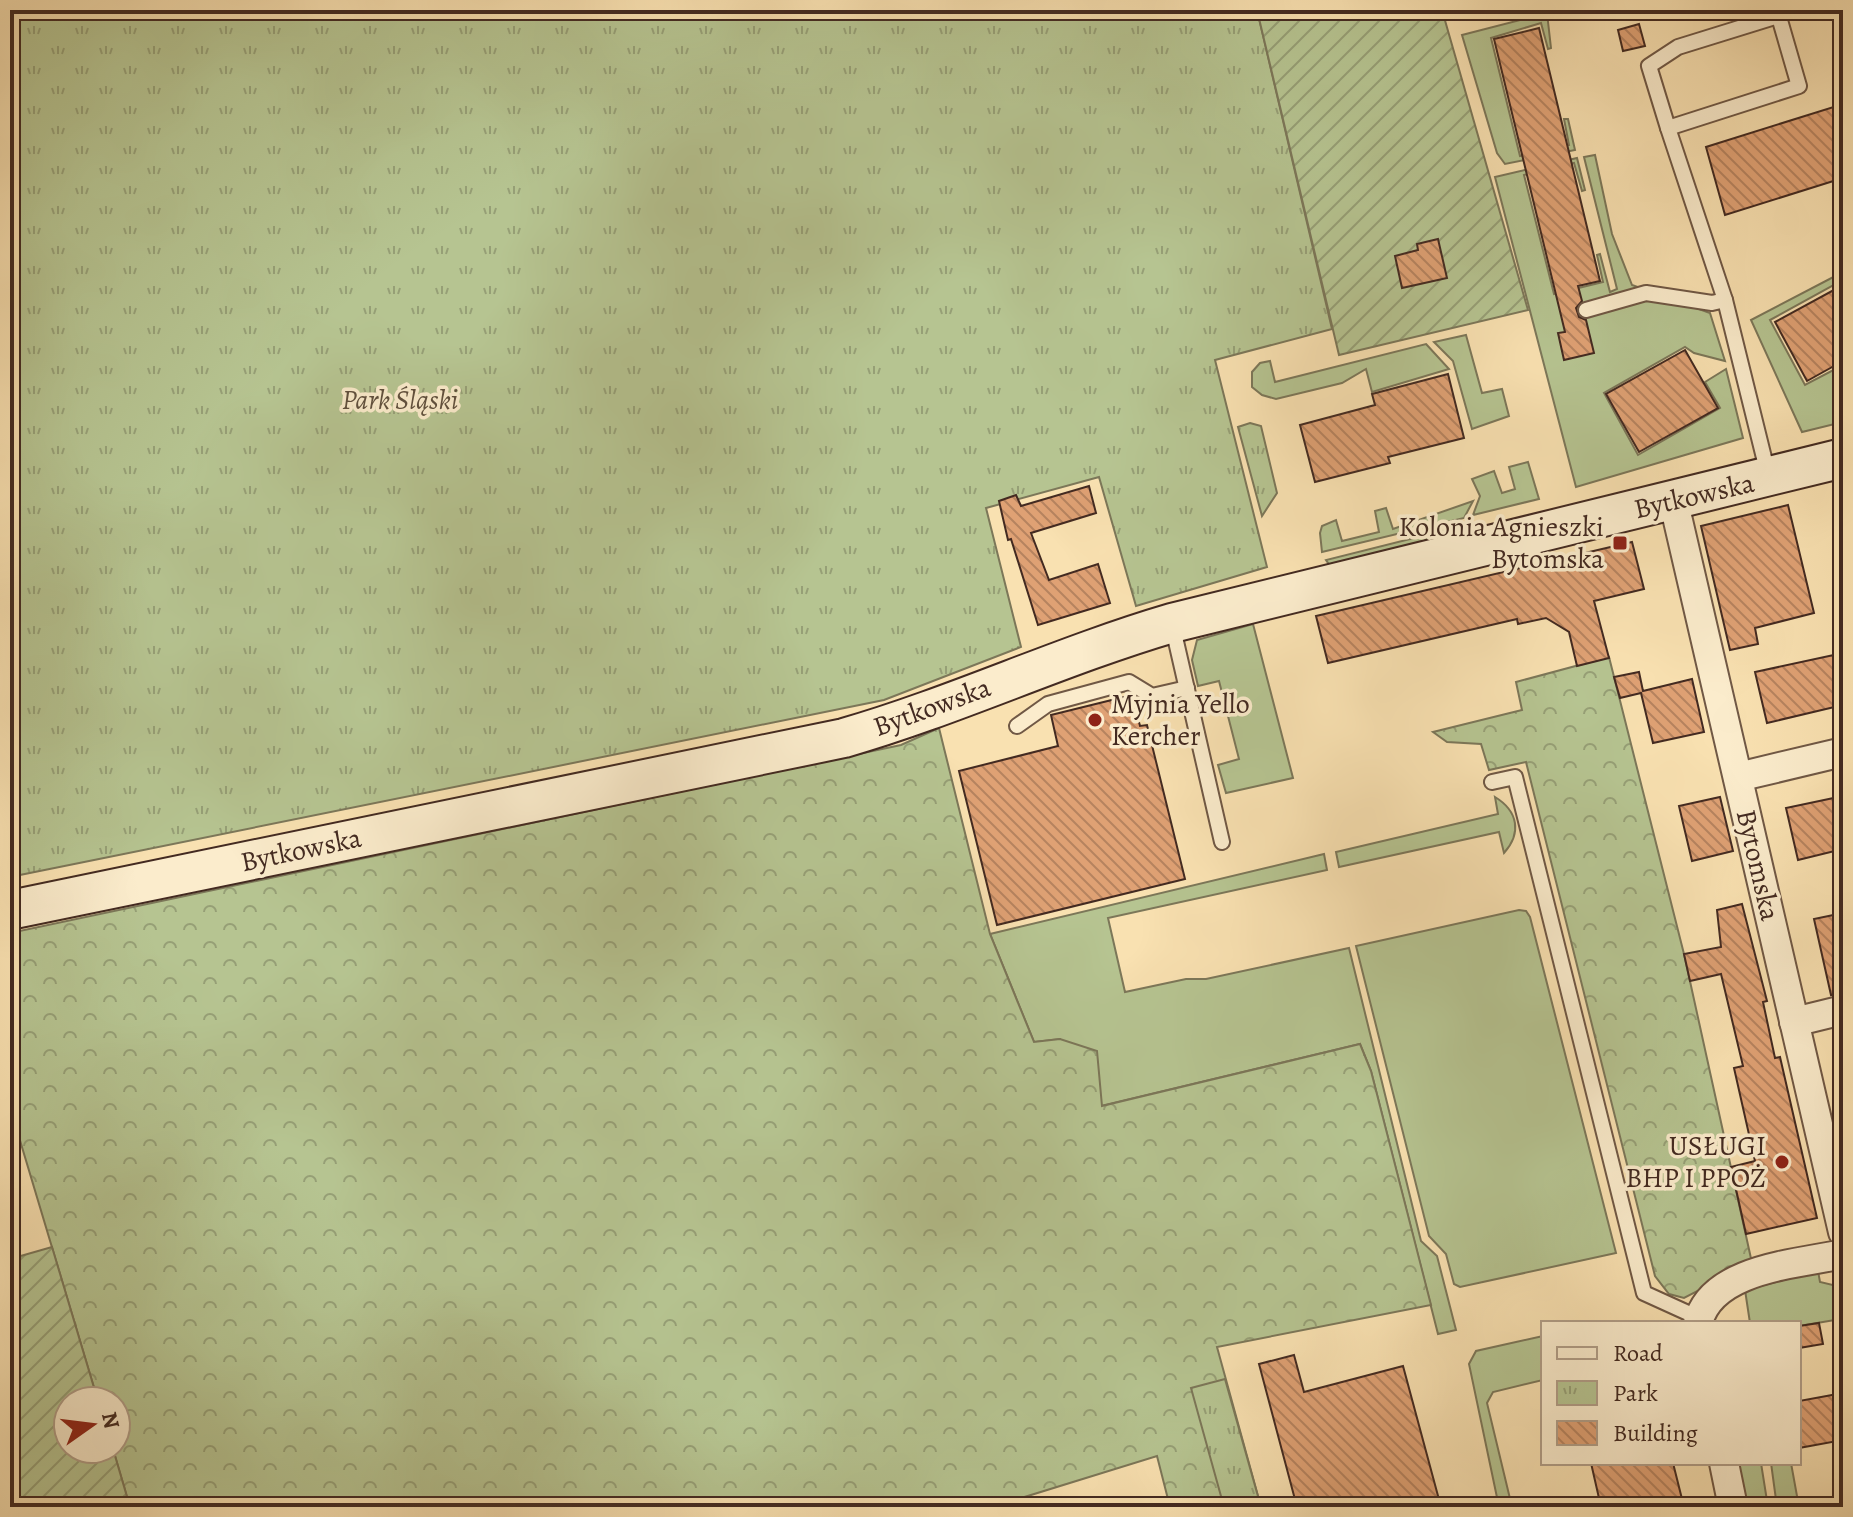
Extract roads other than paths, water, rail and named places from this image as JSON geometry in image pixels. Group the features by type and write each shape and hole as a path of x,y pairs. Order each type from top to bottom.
{"street":[{"name":"Bytkowska","path":"10,910 844,738 904,720 1108,642 1172,623 1673,499 1769,479 1843,458"},
{"name":"Bytomska","path":"1673,499 1843,1232"},
{"path":"1738,777 1843,752"},
{"path":"1794,1022 1843,1010"},
{"path":"1698,1320 1711,1300 1738,1280 1843,1254"},
{"path":"1724,1465 1733,1507"}],"lane":[{"path":"1668,128 1799,86 1778,13 1678,47 1649,66 1668,128 1725,300 1769,479"},
{"path":"1586,310 1646,293 1712,303 1725,300"},
{"path":"1172,623 1222,842"},
{"path":"1017,726 1048,704 1129,682 1152,696 1187,688"},
{"path":"1492,782 1515,777 1644,1293 1698,1320"}],"place":[{"name":"Kolonia Agnieszki Bytomska","path":"1620,543"},
{"name":"Myjnia Yello Kercher","path":"1095,720"},
{"name":"USŁUGI BHP I PPOŻ","path":"1782,1162"}],"park label":[{"name":"Park Śląski","path":"400,400"}]}
